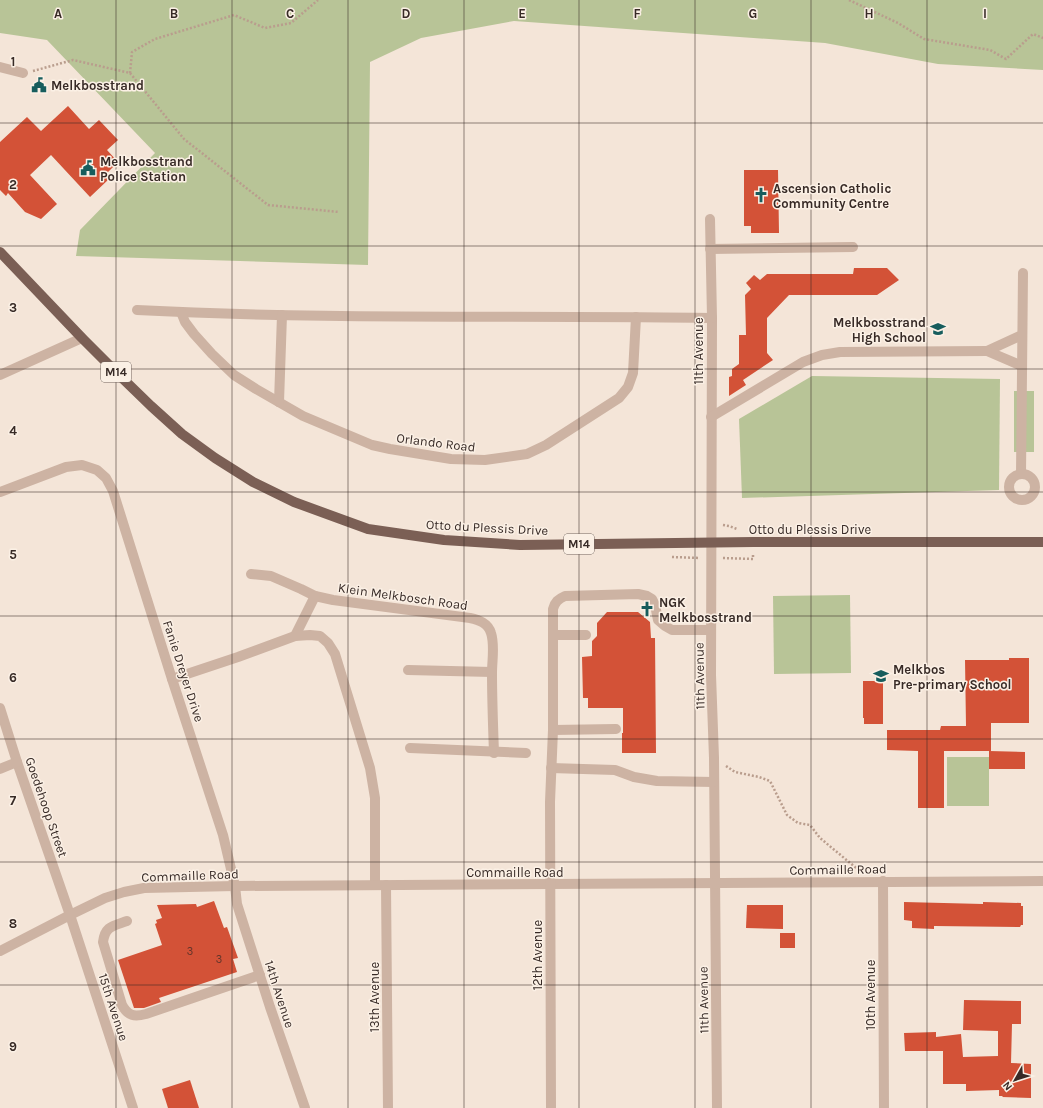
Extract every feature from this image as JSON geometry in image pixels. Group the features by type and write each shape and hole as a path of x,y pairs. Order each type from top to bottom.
{"main road":[{"name":"M14","path":"0,252 82,338"},
{"name":"Otto du Plessis Drive","path":"82,338 151,406 182,434 215,458 253,482 294,502 368,529 444,540 520,545 1043,542"}],"street":[{"path":"0,67 23,73"},
{"name":"11th Avenue","path":"710,219 712,318 711,675 714,758 717,1108"},
{"path":"710,249 853,247"},
{"path":"1020,474 1023,273"},
{"path":"137,310 282,315 712,318"},
{"name":"Orlando Road","path":"181,312 185,322 194,334 234,375 303,416 372,445 451,459 479,460 507,458 527,454 546,446 619,398 628,387 633,373 636,317"},
{"path":"279,402 282,315"},
{"path":"988,351 1022,335"},
{"path":"0,375 82,338"},
{"path":"711,417 803,362 822,355 840,352 988,351 1022,366"},
{"name":"Fanie Dreyer Drive","path":"0,492 66,468 82,465 97,470 106,478 113,491 223,835 235,886"},
{"path":"1020,474 1027,475 1032,479 1034,485 1038,489 1031,496 1020,500 1010,493 1010,481 1015,476 1020,474"},
{"name":"Klein Melkbosch Road","path":"252,574 271,576 315,596 333,600 470,618 481,621 491,632 493,641 492,672 494,753"},
{"name":"12th Avenue","path":"551,1108 550,802 553,730 553,609 556,602 565,596 638,594 652,599 655,605 658,620 664,626 672,630 711,630"},
{"path":"295,636 315,596"},
{"path":"554,635 586,635"},
{"path":"172,679 295,636 320,636 328,643 335,654 370,768 375,798 375,885"},
{"path":"408,670 492,672"},
{"name":"Goedehoop Street","path":"0,708 70,915"},
{"path":"553,730 616,729"},
{"path":"410,748 494,753 526,753"},
{"path":"0,769 17,762"},
{"path":"551,768 615,770 634,777 657,781 714,782"},
{"name":"10th Avenue","path":"883,881 884,1108"},
{"name":"Commaille Road","path":"0,950 105,898 144,888 235,886 1043,881"},
{"name":"13th Avenue","path":"386,885 388,1108"},
{"name":"14th Avenue","path":"235,886 237,904 305,1108"},
{"name":"15th Avenue","path":"70,915 134,1108"},
{"path":"127,921 109,928 105,932 103,942 122,1005 130,1014 137,1017 260,974"}],"path":[{"path":"130,73 132,52 155,39 234,16 265,28 290,23 318,0"},
{"path":"849,0 898,23 924,39 990,50 1006,60 1033,34 1043,38"},
{"path":"23,73 73,60 130,73 184,139 268,205 339,212"},
{"path":"714,758 735,772 770,781 787,815 798,823 810,825 820,838 862,871"}],"green space":[{"path":"0,0 1043,0 1043,70 938,64 825,43 514,21 421,38 370,62 368,265 76,256 80,230 155,153 47,40 0,33"},
{"path":"812,376 1000,379 999,490 742,498 739,419"},
{"path":"1014,391 1034,391 1034,452 1014,452"},
{"path":"850,595 851,673 774,674 773,596"},
{"path":"947,757 989,757 989,806 947,806"}],"building":[{"name":"Melkbosstrand Police Station","path":"68,106 89,129 99,120 118,140 107,150 118,162 105,175 109,179 90,197 51,155 30,175 57,204 41,219 25,212 8,193 6,196 0,190 0,142 27,117 41,131"},
{"name":"Ascension Catholic Community Centre","path":"744,170 778,170 779,233 751,233 751,226 744,226"},
{"path":"854,268 887,268 899,280 877,295 789,295 767,318 767,353 773,360 743,380 746,385 729,396 729,377 732,376 732,369 739,364 739,335 746,335 745,295 751,289 746,283 754,275 760,280 767,274 853,274"},
{"path":"607,612 638,612 650,622 651,638 655,638 656,753 622,753 623,708 588,708 588,698 583,698 582,657 592,656 592,641 597,636 597,623"},
{"path":"1009,658 1029,658 1029,723 991,723 991,751 944,751 944,808 918,808 918,751 887,750 887,730 940,730 941,726 966,726 965,660 1009,660"},
{"path":"863,681 883,681 883,724 864,724"},
{"path":"989,751 1025,752 1025,769 989,769"},
{"path":"214,901 224,928 227,927 238,958 233,959 237,972 159,998 161,1002 144,1008 134,1008 118,960 162,945 155,924 157,923 156,920 162,918 157,905 196,904 197,907"},
{"path":"904,902 983,904 983,902 1021,903 1021,906 1023,906 1023,925 1020,927 934,926 934,929 912,928 912,921 904,920"},
{"path":"747,905 783,905 783,929 746,928"},
{"path":"780,933 795,933 795,948 780,948"},
{"path":"964,1000 1021,1001 1021,1024 1012,1024 1011,1063 1031,1064 1031,1098 1002,1097 1003,1096 999,1096 999,1090 966,1091 966,1084 943,1084 943,1051 905,1051 904,1033 936,1032 936,1037 961,1034 963,1057 998,1056 998,1031 963,1030"},
{"path":"190,1080 199,1108 168,1108 162,1089"}],"place":[{"name":"Melkbosstrand","path":"39,85"},
{"name":"Melkbosstrand Police Station","path":"88,168"},
{"name":"Ascension Catholic Community Centre","path":"761,195"},
{"name":"Melkbosstrand High School","path":"938,329"},
{"name":"NGK Melkbosstrand","path":"647,609"},
{"name":"Melkbos Pre-primary School","path":"881,676"}]}
